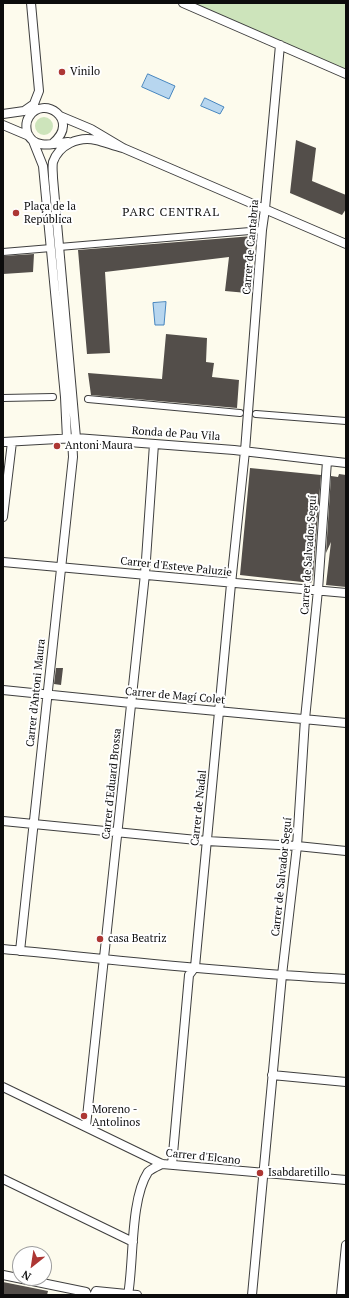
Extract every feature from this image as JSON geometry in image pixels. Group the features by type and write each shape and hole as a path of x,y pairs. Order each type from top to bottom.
{"street":[{"path":"31,3 39,91 26,124 27,131 43,166 72,438"},
{"path":"183,3 346,74"},
{"name":"Carrer de Cantabria","path":"245,451 262,230 266,209 280,45"},
{"path":"3,114 24,111 35,104"},
{"path":"29,117 37,110 44,108 55,111 60,116 123,148 346,244"},
{"path":"60,116 64,126 61,142 53,163 53,178 72,438"},
{"path":"3,126 18,130 39,144 47,145 88,139 97,140 109,145 123,148"},
{"path":"59,247 262,230"},
{"path":"3,252 51,248"},
{"path":"3,398 53,397"},
{"path":"88,399 240,413"},
{"path":"256,414 346,421"},
{"name":"Ronda de Pau Vila","path":"3,442 72,438 245,451 346,463"},
{"name":"Carrer d'Antoni Maura","path":"20,951 32,824 48,694 73,457 72,438"},
{"path":"3,517 12,442"},
{"name":"Carrer d'Eduard Brossa","path":"86,1126 105,960 145,574 154,444"},
{"name":"Carrer de Nadal","path":"171,1165 189,975 195,967 245,451"},
{"name":"Carrer de Salvador Seguí","path":"252,1295 282,975 298,846 305,719 318,590 327,461"},
{"name":"Carrer d'Esteve Paluzie","path":"3,562 145,574 231,584 346,593"},
{"name":"Carrer de Magí Colet","path":"3,690 346,723"},
{"path":"3,821 207,841 298,846 346,851"},
{"path":"3,949 105,960 346,979"},
{"path":"272,1075 346,1082"},
{"name":"Carrer d'Elcano","path":"3,1088 86,1126 162,1164 346,1180"},
{"path":"128,1295 136,1209 142,1186 149,1171 162,1164"},
{"path":"3,1179 134,1242"},
{"path":"341,1295 346,1245"},
{"path":"3,1275 86,1292 87,1295"},
{"path":"94,1295 96,1291 137,1295"}],"green space":[{"path":"183,3 346,3 346,74"},
{"path":"40,117 48,117 53,122 51,133 48,135 40,135 35,130 35,122"}],"water":[{"path":"148,74 175,86 169,99 142,87"},
{"path":"205,98 224,107 220,114 201,106"},
{"path":"166,302 164,325 155,325 153,303"}],"building":[{"path":"296,140 316,148 312,181 346,195 346,209 342,215 290,193"},
{"path":"253,236 247,293 225,291 229,257 105,272 110,353 87,354 78,250"},
{"path":"34,254 33,272 3,274 3,256"},
{"path":"166,334 207,338 206,362 214,363 212,377 239,380 237,408 91,395 88,373 162,379"},
{"path":"250,468 321,475 313,579 311,583 240,575"},
{"path":"339,474 346,475 346,587 326,585 331,542 326,553 331,476 338,477"},
{"path":"56,668 63,668 61,685 54,684"},
{"path":"3,1282 12,1284 12,1286 23,1286 48,1291 47,1295 3,1295"}],"place":[{"name":"Vinilo","path":"62,72"},
{"name":"Plaça de la República","path":"16,213"},
{"name":"Antoni Maura","path":"57,446"},
{"name":"casa Beatriz","path":"100,939"},
{"name":"Moreno - Antolinos","path":"84,1116"},
{"name":"Isabdaretillo","path":"260,1173"}],"district":[{"name":"PARC CENTRAL","path":"171,213"}]}
